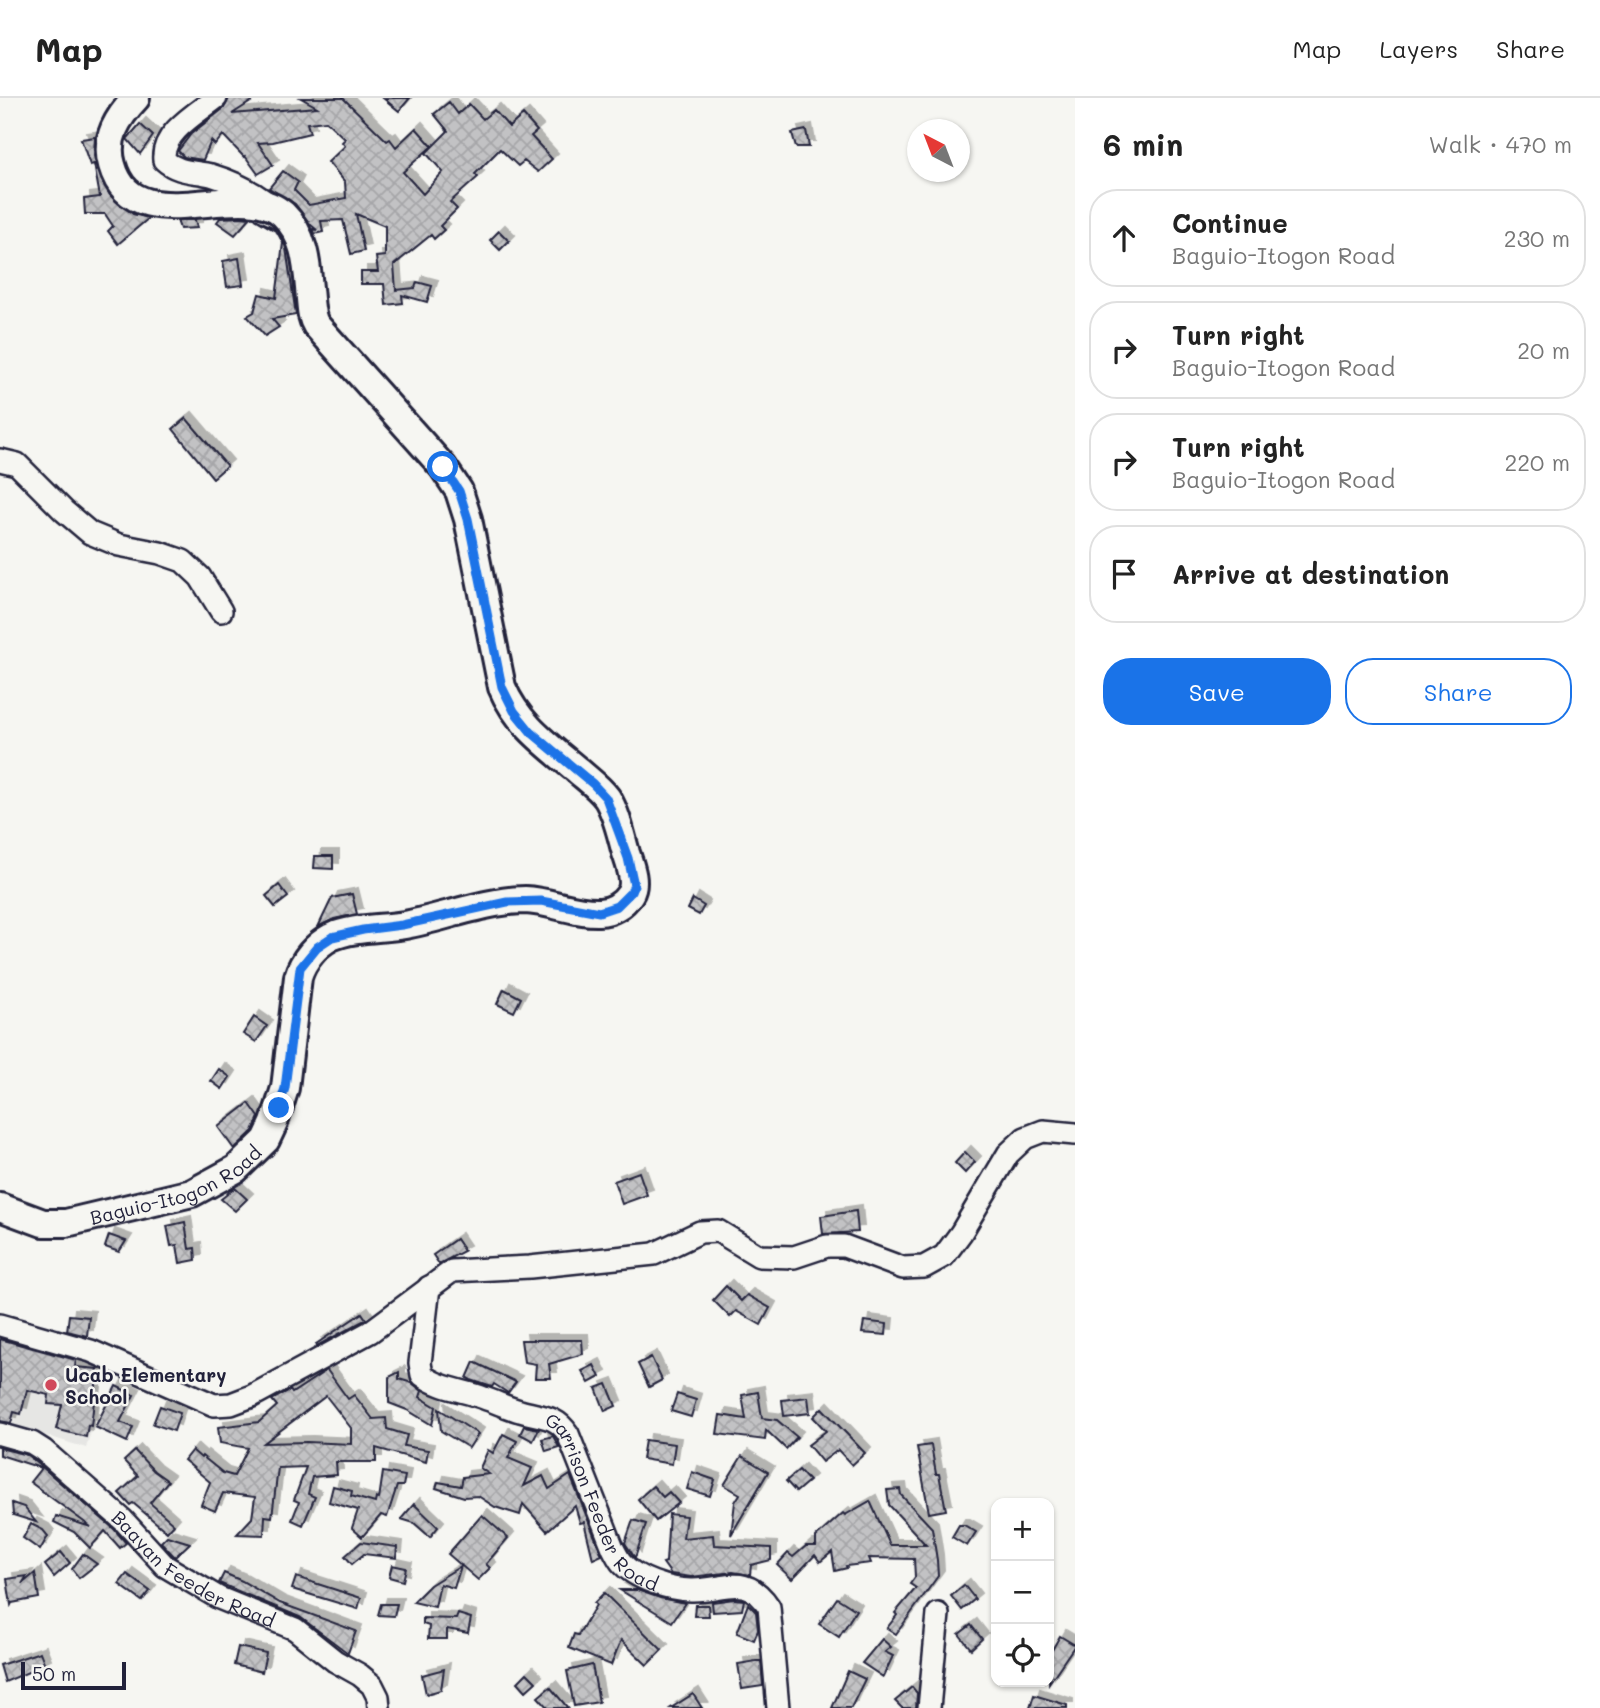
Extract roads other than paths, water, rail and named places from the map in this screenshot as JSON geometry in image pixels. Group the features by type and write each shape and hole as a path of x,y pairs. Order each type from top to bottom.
{"main road":[{"path":"136,98 120,116 111,134 109,147 115,174 122,186 137,200 154,204 249,203 276,209"},
{"name":"Baguio-Itogon Road","path":"0,1208 43,1223 66,1223 192,1193 236,1169 266,1140 274,1124 285,1088 300,968 317,947 332,937 507,902 541,901 582,910 611,910 626,900 634,885 628,858 606,798 531,732 508,701 502,687 468,519 459,491 443,467 316,325 311,315 302,243 291,223 276,209"}],"street":[{"path":"216,98 167,139 163,152 164,160 181,171 208,174 229,181 256,194 276,209"},
{"path":"0,460 17,464 90,533 119,545 160,553 183,561 200,577 221,611"},
{"path":"0,1325 91,1351 214,1405 232,1404 252,1396 370,1332 452,1271 530,1267 654,1254 700,1232 718,1231 759,1256 794,1257 827,1246 844,1246 904,1268 923,1268 944,1256 961,1233 1007,1154 1025,1138 1043,1131 1075,1134"},
{"name":"Garrison Feeder Road","path":"429,1287 420,1363 422,1375 435,1384 513,1409 549,1417 563,1425 613,1548 622,1563 638,1574 674,1589 694,1590 740,1585 754,1589 762,1596 769,1607 778,1708"},
{"name":"Baayan Feeder Road","path":"0,1434 32,1443 43,1450 123,1520 165,1566 219,1598 295,1629 335,1661 360,1675 372,1685 378,1697 379,1708"},
{"path":"929,1708 938,1614"}],"place":[{"name":"Ucab Elementary School","path":"51,1385"}]}
